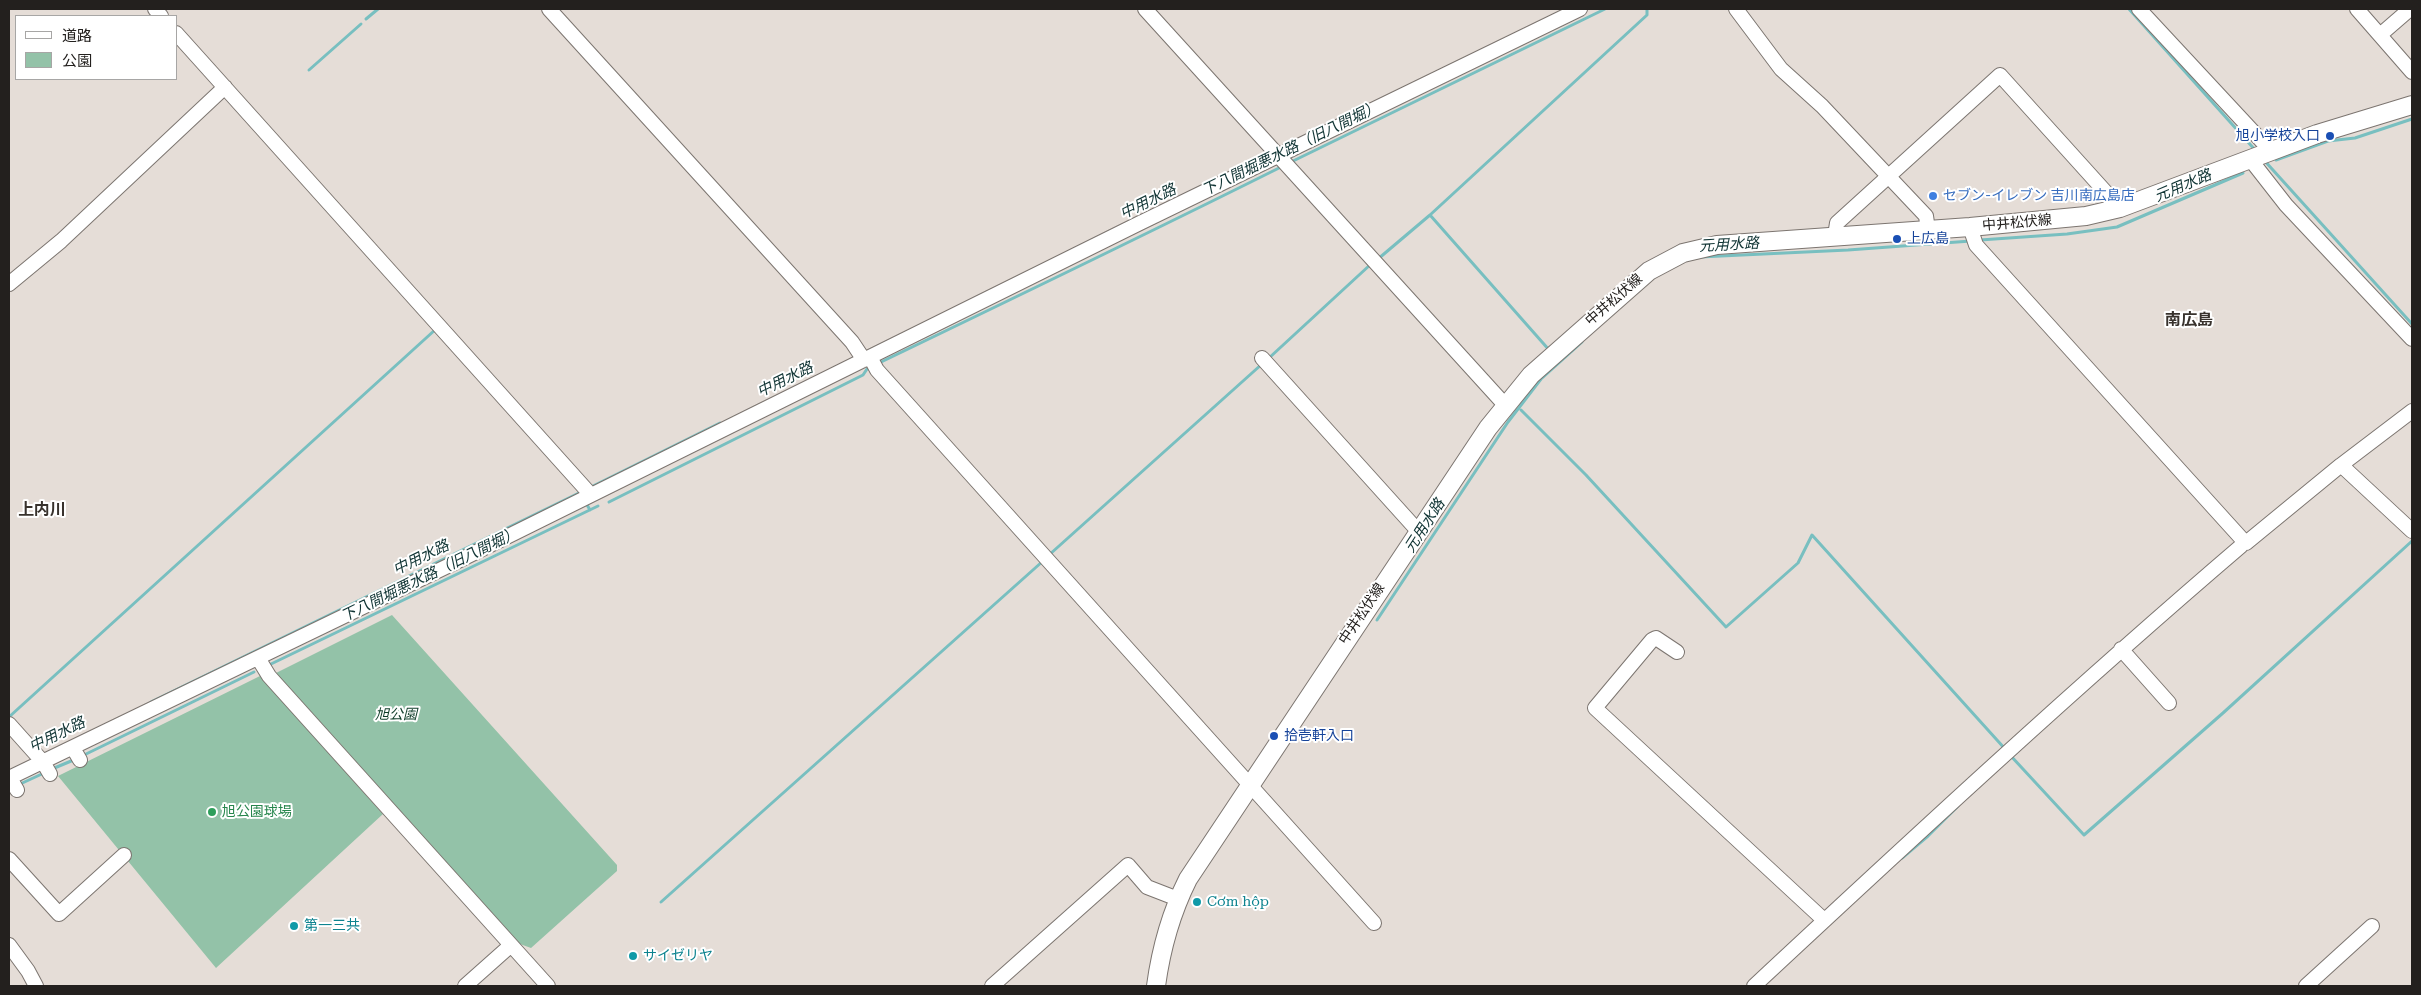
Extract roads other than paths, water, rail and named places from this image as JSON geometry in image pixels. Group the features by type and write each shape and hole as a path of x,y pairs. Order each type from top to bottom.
{"main road":[{"name":"中井松伏線","path":"1156,986 1164,941 1178,899 1198,862 1418,531 1505,405 1531,375 1649,270 1669,259 1695,249 1712,246 2068,219 2120,208 2271,151 2412,104"}],"street":[{"path":"549,9 877,370 1374,923"},
{"path":"1145,9 1505,405"},
{"path":"17,790 10,778 47,768 77,754 258,658 591,495 864,356 1580,9"},
{"path":"1736,9 1781,69 1822,106 1926,216 1928,230"},
{"path":"2139,9 2271,151"},
{"path":"2356,9 2412,72"},
{"path":"2380,35 2410,9"},
{"path":"178,35 591,495"},
{"path":"1835,236 1837,223 2000,75 2120,208"},
{"path":"9,284 61,241 225,87"},
{"path":"2250,159 2286,205 2412,339"},
{"path":"1970,227 1976,245 2243,542"},
{"path":"1262,358 1418,531"},
{"path":"1754,986 2121,649 2243,542 2412,411"},
{"path":"2341,465 2412,531"},
{"path":"1677,652 1656,638 1652,640 1595,708 1824,920"},
{"path":"2121,649 2169,703"},
{"path":"258,658 265,671 510,946 548,986"},
{"path":"9,724 47,768"},
{"path":"9,859 59,914 124,855"},
{"path":"992,986 1128,865 1147,887 1178,899"},
{"path":"2306,986 2372,926"},
{"path":"9,945 28,971 36,986"},
{"path":"465,986 510,946"}],"waterway":[{"path":"366,19 378,9"},
{"name":"下八間堀悪水路（旧八間堀）","path":"1291,162 1605,9"},
{"path":"1378,259 1430,215 1647,15 1647,9"},
{"name":"下八間堀悪水路（旧八間堀）","path":"2129,9 2256,151"},
{"path":"309,70 361,24"},
{"name":"元用水路","path":"2276,160 2328,141 2355,138 2412,119"},
{"name":"下八間堀悪水路（旧八間堀）","path":"2263,159 2412,324"},
{"name":"下八間堀悪水路（旧八間堀）","path":"879,363 1283,166"},
{"name":"元用水路","path":"1980,240 2067,234 2117,227 2243,173"},
{"path":"1430,215 1550,351"},
{"name":"元用水路","path":"1700,257 1848,250 1971,241"},
{"path":"1269,358 1371,264"},
{"path":"9,717 436,329"},
{"name":"元用水路","path":"1377,620 1508,422 1541,379 1582,342"},
{"path":"1049,555 1262,364"},
{"name":"下八間堀悪水路（旧八間堀）","path":"609,502 863,375 867,369"},
{"path":"1521,410 1586,475 1726,627 1798,563 1812,535 2006,750"},
{"name":"中用水路","path":"589,488 720,423"},
{"name":"中用水路","path":"151,702 583,491"},
{"path":"586,503 590,510"},
{"name":"下八間堀悪水路（旧八間堀）","path":"271,664 598,506"},
{"path":"2010,755 2084,835 2223,713 2412,541"},
{"path":"661,902 1043,561"},
{"name":"下八間堀悪水路（旧八間堀）","path":"82,756 254,672"},
{"name":"下八間堀悪水路（旧八間堀）","path":"52,769 76,759"},
{"name":"下八間堀悪水路（旧八間堀）","path":"18,785 44,773"},
{"path":"1902,858 1928,836 1958,806"}],"place":[{"name":"旭小学校入口","path":"2330,136"},
{"name":"セブン-イレブン 吉川南広島店","path":"1933,196"},
{"name":"上広島","path":"1897,239"},
{"name":"拾壱軒入口","path":"1274,736"},
{"name":"旭公園球場","path":"212,812"},
{"name":"Cơm hộp","path":"1197,902"},
{"name":"第一三共","path":"294,926"},
{"name":"サイゼリヤ","path":"633,956"}],"district":[{"name":"南広島","path":"2189,320"},
{"name":"上内川","path":"42,510"}],"park label":[{"name":"旭公園","path":"396,715"}]}
